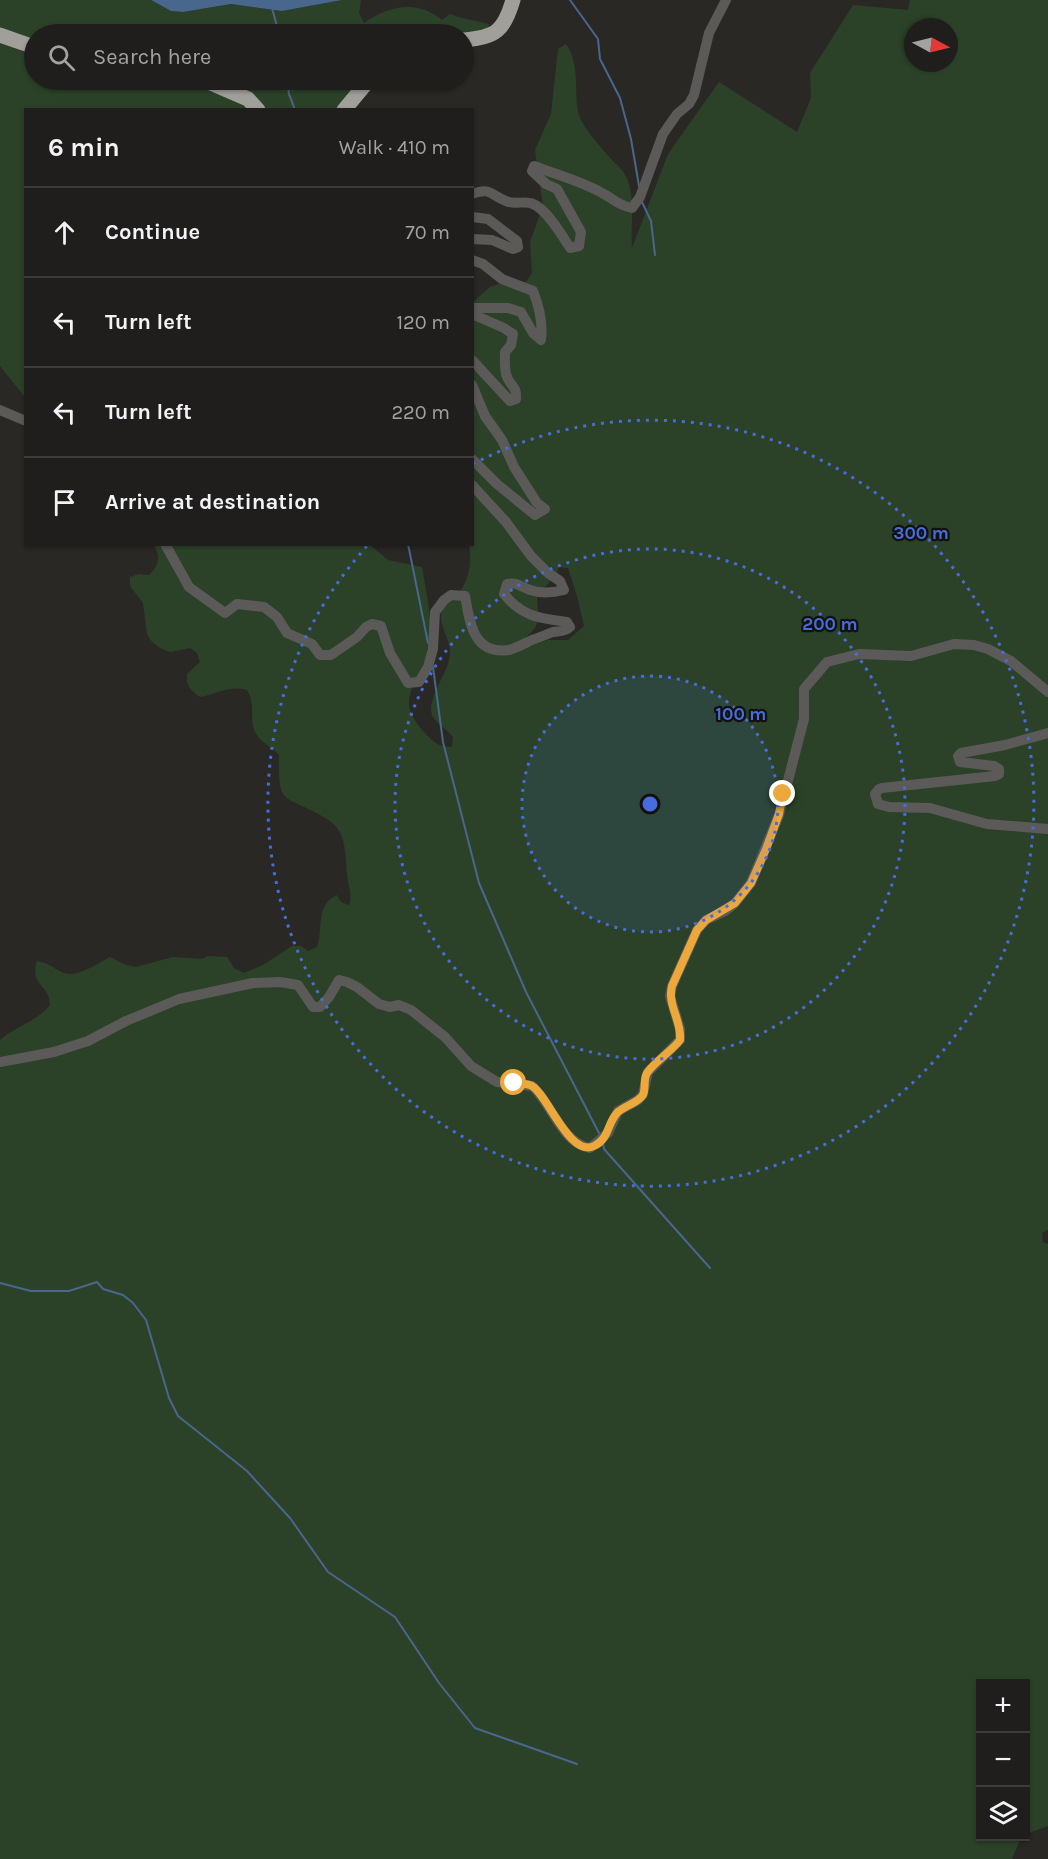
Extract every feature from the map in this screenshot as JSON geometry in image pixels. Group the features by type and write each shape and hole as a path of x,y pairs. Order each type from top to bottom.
{"highway":[{"path":"474,39 499,31 506,22 513,0"},
{"path":"0,35 24,43"},
{"path":"227,90 248,99 256,108"},
{"path":"346,108 361,90"}],"street":[{"path":"474,193 493,192 500,199 510,203 531,203 544,212 570,248 579,246 581,232 557,189 546,184 532,171 534,166 563,175 605,194 619,205 632,208 640,197 663,135 694,95 709,33 726,0"},
{"path":"474,217 488,219 517,241 518,247 513,249 492,240 474,239"},
{"path":"474,261 483,264 502,279 533,291 538,305 542,340 533,333 520,312 508,308 474,308"},
{"path":"474,315 513,334 511,345 505,352 507,376 516,390 516,399 510,401 474,362"},
{"path":"474,390 484,416 502,440 514,467 537,503 545,509 535,515 497,484 474,461"},
{"path":"0,410 24,420"},
{"path":"166,546 189,587 225,613 237,604 264,607 277,617 287,633 312,644 320,655 331,655 372,624 381,626 390,653 408,683 419,682 428,667 434,649 435,612 444,600 452,595 465,596 472,629 477,639 488,648 497,651 511,650 552,632 566,631 570,627 567,622 539,619 512,604 504,594 507,584 515,582 530,590 551,594 564,590 560,581 531,556 506,522 474,487"},
{"path":"0,1062 36,1056 88,1041 126,1021 179,999 253,983 290,982 298,985 313,1007 320,1007 329,998 339,980 347,982 379,1004 390,1007 399,1005 411,1010 444,1037 471,1066 501,1083 532,1086 558,1125 580,1144 590,1148 608,1133 618,1112 638,1100 643,1094 648,1072 680,1040 680,1029 673,1008 671,991 697,930 706,920 725,911 742,896 751,883 779,814 804,719 804,689 827,662 859,654 911,656 954,644 974,645 988,649 1011,661 1048,692"},
{"path":"1048,733 1005,745 961,753 958,756 960,762 994,766 999,769 999,774 995,776 882,788 875,794 878,804 889,807 930,808 987,824 1048,829"}],"green space":[{"path":"0,0 151,0 171,11 183,12 231,4 282,11 342,0 361,0 359,13 364,23 384,12 414,7 442,20 450,14 489,24 488,30 474,32 474,24 24,24 24,42 0,31"},
{"path":"910,0 1048,0 1048,1230 1042,1233 1043,1242 1048,1244 1048,1826 1030,1833 1030,1679 976,1679 976,1841 1019,1841 1012,1859 0,1859 0,1040 39,1016 50,1005 47,993 36,975 37,961 70,974 88,969 110,957 136,967 173,957 202,959 208,956 227,957 234,968 244,973 263,965 292,946 301,946 308,951 317,947 321,917 330,899 337,895 341,902 349,905 351,898 341,835 331,822 286,798 283,794 279,779 279,755 255,732 251,701 247,690 229,689 200,697 194,692 188,685 187,674 200,662 197,653 190,648 170,652 152,642 147,634 143,603 130,586 130,577 139,574 149,575 155,568 158,557 154,546 371,546 388,560 422,567 429,613 430,641 428,655 409,697 409,708 414,719 431,739 437,744 452,747 453,737 435,720 431,711 434,695 446,670 450,655 441,618 442,604 451,600 463,587 469,571 469,546 474,546 474,301 490,287 527,281 532,273 530,242 543,206 535,150 551,114 558,49 566,44 573,60 578,112 583,124 621,169 630,187 632,248 668,154 719,82 797,132 811,98 810,73 853,5 908,10","holes":["559,567 568,568 584,626 568,640 548,640 529,647 525,638 537,623 537,596 556,575"]},
{"path":"0,42 24,53 24,90 209,90 235,99 248,108 24,108 24,396 0,366"},
{"path":"229,90 352,90 338,108 261,108"}],"water":[{"path":"151,0 342,0 282,11 231,4 183,12 171,11"}],"waterway":[{"path":"570,0 598,39 600,59 620,98 631,139 639,186"},
{"path":"272,8 276,24"},
{"path":"288,90 294,108"},
{"path":"641,200 651,221 655,255"},
{"path":"408,546 428,643"},
{"path":"433,667 443,742 479,883 526,992 600,1135"},
{"path":"603,1143 604,1149 710,1268"},
{"path":"0,1283 31,1291 69,1291 97,1282 103,1289 123,1295 133,1303 146,1320 169,1398 178,1416 247,1471 290,1518 328,1572 395,1617 439,1683 475,1728 577,1764"}],"route":[{"path":"514,1083 526,1084 536,1089 558,1125 575,1141 590,1148 602,1140 618,1112 638,1100 643,1094 648,1072 680,1040 680,1029 670,996 672,986 697,930 706,920 725,911 735,903 751,883 779,814 783,794"}]}
